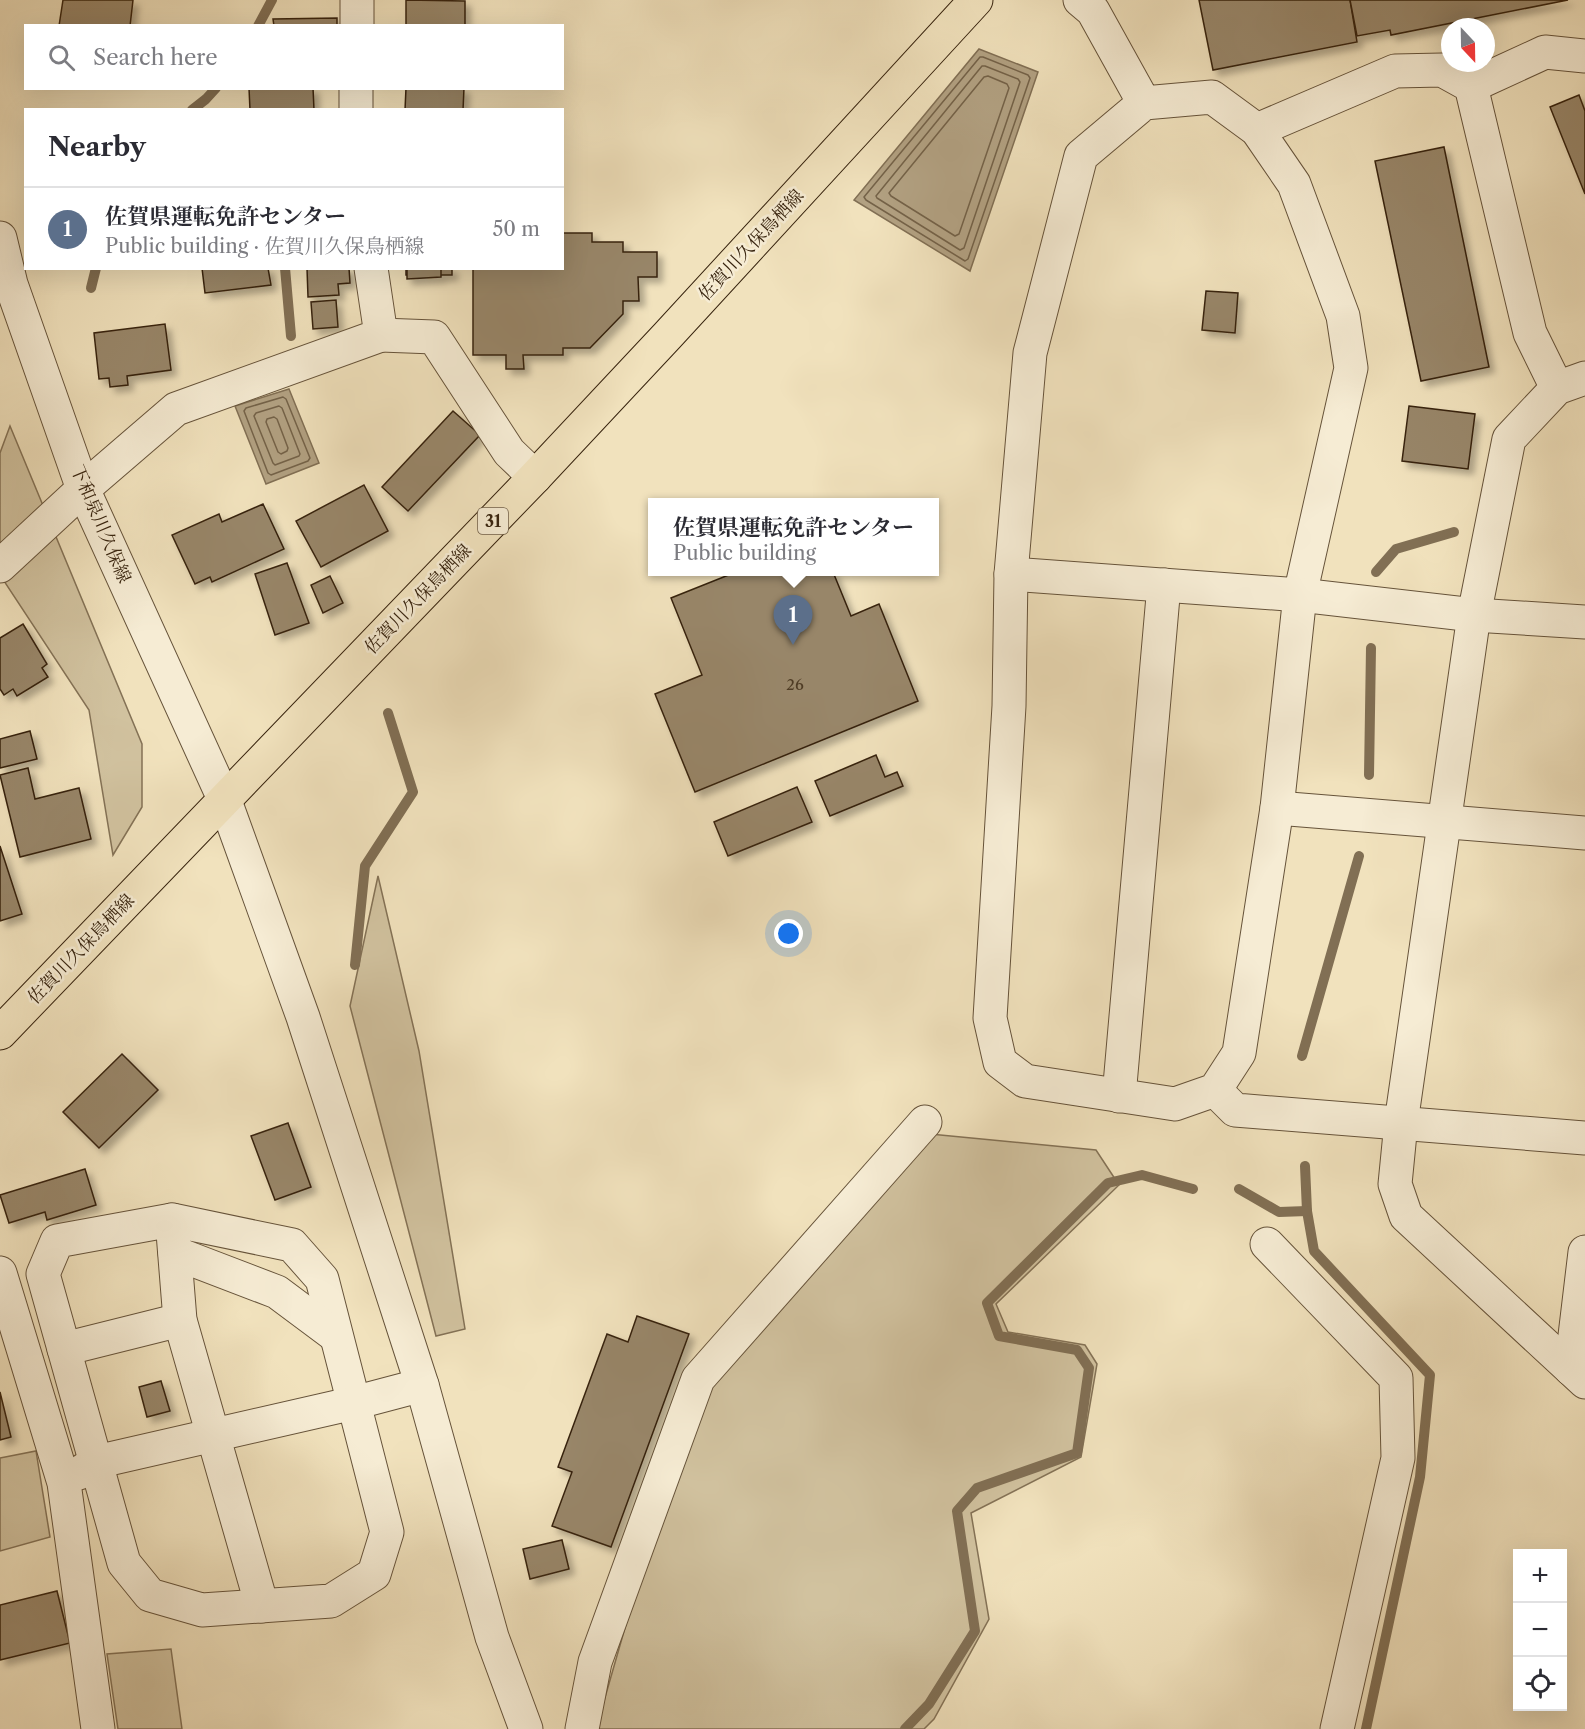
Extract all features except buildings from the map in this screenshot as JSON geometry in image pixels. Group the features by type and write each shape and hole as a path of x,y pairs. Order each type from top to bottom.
{"main road":[{"name":"佐賀川久保鳥栖線","path":"0,1033 535,477 976,0"}],"street":[{"path":"357,0 357,24"},
{"path":"1080,0 1093,11 1144,103"},
{"path":"1471,86 1545,52 1585,56"},
{"path":"1257,130 1395,71 1442,70 1471,86 1530,333 1571,383 1509,439 1474,615 1401,1124 1395,1184 1406,1216 1578,1376"},
{"path":"356,90 356,108"},
{"path":"1212,97 1257,130 1294,184 1343,316 1351,368 1300,596 1277,808 1239,1053 1215,1090 1175,1104 1025,1081 1000,1062 990,1018 1010,706 1011,574 1030,353 1082,156 1144,103 1212,97"},
{"name":"下和泉川久保線","path":"0,238 11,284 83,489 225,801 303,1017 422,1385 492,1637 526,1729"},
{"path":"371,270 381,335"},
{"path":"0,566 83,489 176,409 381,335 434,337 508,452 535,477"},
{"path":"1011,574 1300,596 1474,615 1585,622"},
{"path":"1119,1096 1164,585"},
{"path":"1277,808 1585,833"},
{"path":"1215,1090 1235,1110 1585,1138"},
{"path":"582,1729 595,1662 698,1379 926,1122"},
{"path":"172,1220 180,1320 262,1606"},
{"path":"172,1220 292,1245 322,1279 387,1533 374,1574 331,1601 202,1610 150,1595 124,1563 43,1274 57,1241 172,1220"},
{"path":"1267,1244 1396,1378 1398,1458 1337,1729"},
{"path":"1578,1376 1585,1252"},
{"path":"175,1253 277,1292 336,1336"},
{"path":"0,1273 64,1483 98,1729"},
{"path":"64,1348 180,1320"},
{"path":"64,1483 96,1462 422,1385"}],"shaded area":[{"path":"10,426 142,744 142,807 113,855 89,710 0,575 0,453"},
{"path":"378,876 419,1051 465,1329 436,1336 350,1006"},
{"path":"930,1134 1096,1150 1119,1185 996,1304 1008,1332 1085,1345 1097,1364 1081,1457 971,1513 989,1619 934,1719 924,1729 596,1729 639,1579 707,1387"},
{"path":"36,1451 50,1537 0,1551 0,1458"},
{"path":"171,1649 182,1729 118,1729 107,1654"}],"water":[{"path":"979,49 1038,72 970,271 854,200"},
{"path":"289,389 319,463 266,484 235,406"}],"waterway":[{"path":"259,24 272,0"},
{"path":"195,108 214,90"},
{"path":"91,288 96,270"},
{"path":"285,270 291,336"},
{"path":"1376,572 1396,549 1454,532"},
{"path":"1369,775 1371,648"},
{"path":"355,965 365,866 413,792 388,713"},
{"path":"1302,1056 1359,856"},
{"path":"1305,1166 1307,1211 1314,1251 1430,1375 1420,1477 1366,1729"},
{"path":"905,1729 929,1704 975,1631 957,1511 977,1488 1077,1453 1089,1368 1077,1350 999,1336 987,1303 1108,1183 1142,1175 1193,1189"},
{"path":"1239,1189 1279,1212 1307,1211"}],"place":[{"name":"佐賀県運転免許センター","path":"793,645"}]}
